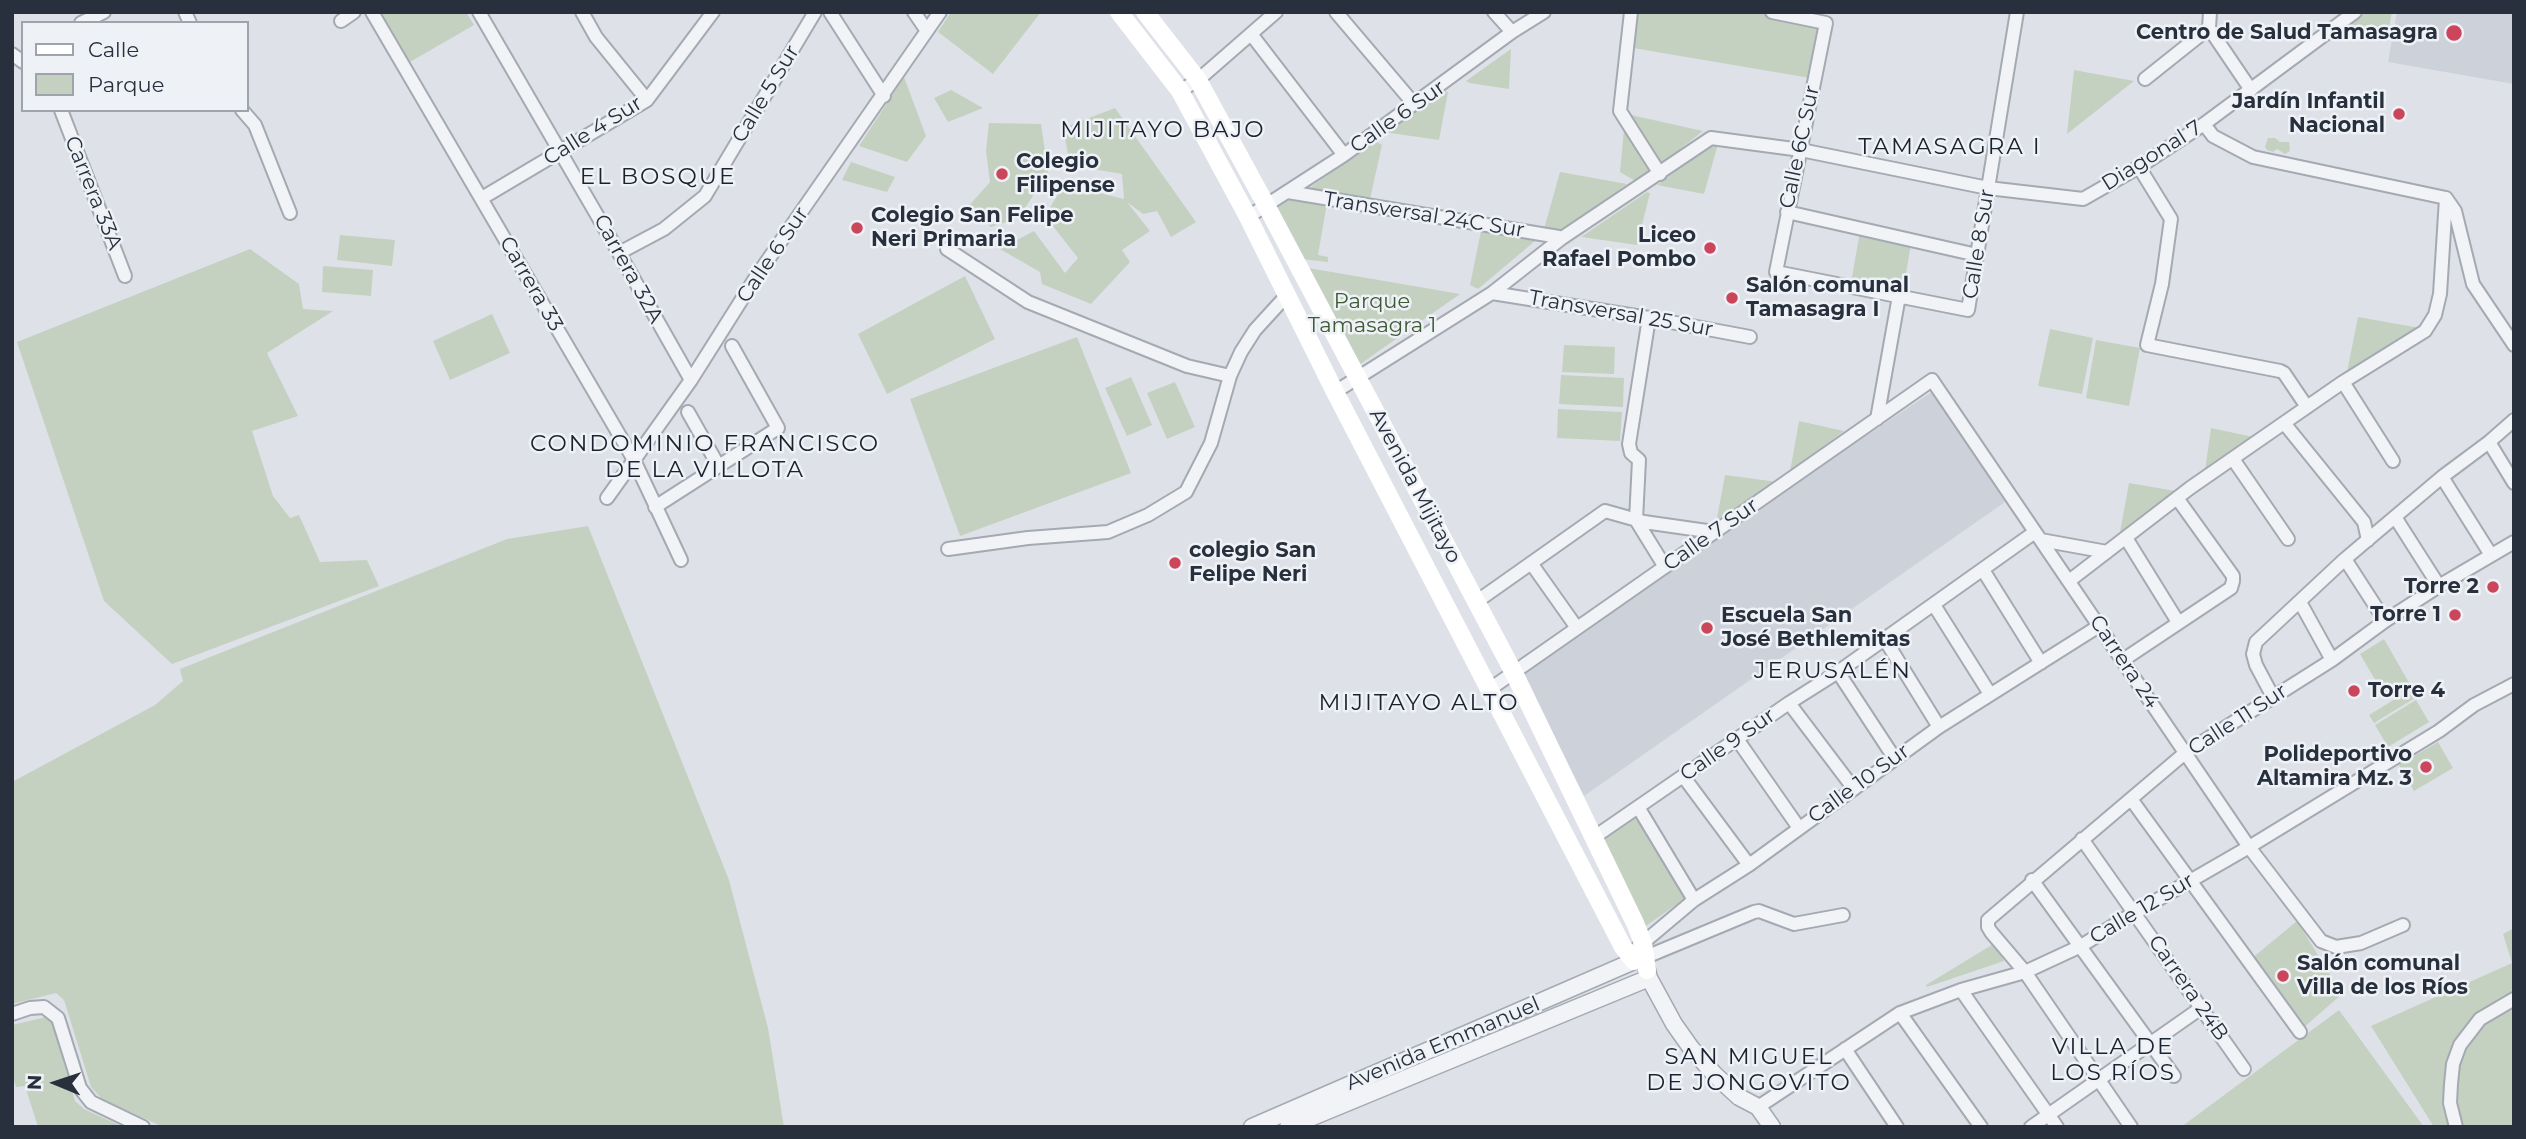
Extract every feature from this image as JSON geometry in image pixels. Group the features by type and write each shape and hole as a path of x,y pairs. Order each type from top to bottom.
{"main road":[{"name":"Avenida Mijitayo","path":"1119,12 1181,92 1248,216 1335,392 1490,689 1641,960"},
{"name":"Avenida Mijitayo","path":"1145,12 1198,80 1514,673 1593,838 1641,960"}],"street":[{"path":"85,21 104,12"},
{"path":"341,21 354,12"},
{"name":"Carrera 33","path":"372,12 634,460 681,560"},
{"name":"Carrera 32A","path":"479,12 691,380"},
{"path":"582,12 596,37 647,100"},
{"name":"Calle 4 Sur","path":"482,198 647,100 713,12"},
{"name":"Calle 5 Sur","path":"620,253 664,229 705,196 816,12"},
{"path":"830,12 884,96"},
{"path":"914,12 927,31"},
{"name":"Calle 6 Sur","path":"607,498 691,380 756,276 940,12"},
{"path":"1181,92 1276,12"},
{"path":"1336,12 1414,104"},
{"path":"1494,12 1512,33"},
{"name":"Calle 6 Sur","path":"1248,216 1344,155 1544,12"},
{"path":"1631,12 1620,111 1660,174"},
{"name":"Calle 6C Sur","path":"1772,12 1826,23 1776,272 1899,296"},
{"name":"Calle 8 Sur","path":"1899,296 1968,310 2017,12"},
{"path":"2210,12 2209,28 2251,90"},
{"name":"Diagonal 7","path":"1988,188 2083,199 2139,167 2204,124 2355,12"},
{"path":"2145,79 2209,28"},
{"path":"1251,34 1344,155"},
{"name":"Carrera 33A","path":"62,112 125,276"},
{"path":"244,112 255,125 290,213"},
{"path":"2204,124 2213,136 2253,157 2446,198 2455,211 2473,284 2514,345"},
{"path":"1335,392 1492,293 1562,238 1711,138 1801,150 1988,188"},
{"path":"2139,167 2171,219 2162,284 2147,345 2280,371 2307,407"},
{"name":"Transversal 24C Sur","path":"1288,192 1559,237"},
{"path":"2068,581 2177,498 2284,423 2425,331 2435,315 2440,295 2446,198"},
{"path":"1787,212 1977,255"},
{"path":"947,249 1028,302 1187,366 1230,376"},
{"name":"Transversal 25 Sur","path":"1492,293 1750,337"},
{"path":"948,549 1028,538 1108,532 1148,515 1186,492 1211,443 1230,376 1255,330 1286,295"},
{"path":"1877,419 1899,296"},
{"path":"1649,318 1629,444 1631,453 1639,460 1636,520 1665,567"},
{"path":"655,507 778,428 732,346"},
{"name":"Calle 7 Sur","path":"1490,689 1932,380"},
{"name":"Carrera 24","path":"1932,380 2249,847 2322,940 2336,947 2361,943 2403,925"},
{"path":"2343,382 2393,461"},
{"path":"688,412 718,465"},
{"path":"2273,697 2256,665 2253,654 2256,642 2345,559 2514,419"},
{"path":"2284,423 2364,522 2368,540"},
{"path":"2489,442 2514,482"},
{"path":"2233,459 2288,539"},
{"path":"2442,477 2491,555"},
{"path":"2123,660 2231,588 2233,576 2177,498"},
{"path":"1476,602 1605,511 1636,520 1714,532"},
{"path":"2395,517 2440,586"},
{"path":"2038,536 2107,552"},
{"name":"Calle 9 Sur","path":"1593,838 1983,570 2038,536"},
{"path":"2126,537 2178,622"},
{"name":"Calle 11 Sur","path":"2025,972 1987,927 1992,915 2185,753 2332,660 2385,621 2514,542"},
{"path":"2345,559 2385,621"},
{"path":"1531,564 1577,628"},
{"path":"1983,570 2041,663"},
{"path":"2300,602 2332,660"},
{"path":"1934,605 1990,694"},
{"name":"Calle 10 Sur","path":"1641,960 1694,900 1749,865 1938,727 2099,626"},
{"path":"1884,638 1938,727"},
{"path":"1838,672 1895,759"},
{"name":"Calle 12 Sur","path":"1758,1107 1900,1013 1961,990 2025,972 2081,946 2439,731 2474,705 2514,684"},
{"path":"1789,703 1854,789"},
{"path":"1737,739 1799,828"},
{"path":"1683,776 1749,865"},
{"path":"2132,799 2300,1032"},
{"path":"1638,807 1694,900"},
{"name":"Carrera 24B","path":"2082,839 2244,1069"},
{"path":"2032,880 2174,1076"},
{"path":"1772,1127 1758,1107 1739,1097 1692,1048 1674,1024 1641,960 1754,912 1794,924 1843,915"},
{"name":"Avenida Emmanuel","path":"1252,1127 1641,960"},
{"name":"Avenida Emmanuel","path":"1288,1127 1641,960"},
{"path":"2025,972 2131,1127"},
{"path":"1961,990 2057,1127"},
{"path":"2456,1127 2451,1094 2453,1064 2460,1045 2480,1019 2514,999"},
{"path":"12,1014 44,1007 58,1018 80,1088 91,1102 144,1127"},
{"path":"2031,1127 2201,1008"},
{"path":"1900,1013 1981,1127"},
{"path":"1845,1049 1897,1127"}],"shaded area":[{"name":"Centro de Salud Tamasagra","path":"2397,12 2514,12 2514,84 2388,62"},
{"name":"Escuela San José Bethlemitas","path":"1933,391 2005,502 1584,796 1523,674 1663,572"}],"green space":[{"path":"380,12 466,12 474,25 410,62"},
{"path":"951,12 1041,12 993,74 938,32"},
{"path":"1635,12 1752,12 1820,24 1810,78 1633,48"},
{"path":"2366,12 2392,12 2387,38 2349,25"},
{"path":"1511,49 1509,89 1466,81"},
{"path":"2074,70 2134,81 2067,134"},
{"path":"904,77 926,136 907,162 859,146"},
{"path":"951,90 983,108 948,122 934,98"},
{"path":"1444,91 1448,92 1439,140 1383,132"},
{"path":"1115,108 1196,222 1171,237 1157,211 1143,214 1127,202 1150,231 1122,250 1130,262 1091,304 1042,284 1040,272 1000,249 1034,231 1065,273 1078,258 1045,216 1064,184 1124,199 1122,174 1070,165 1063,128"},
{"path":"1631,115 1703,131 1659,166"},
{"path":"989,123 1041,124 1048,172 1025,208 1009,221 991,227 966,209 990,182 986,151"},
{"path":"1624,129 1651,168 1637,182 1620,172"},
{"path":"2268,138 2289,142 2290,151 2285,154 2277,149 2273,152 2267,150 2265,147"},
{"path":"1376,141 1382,145 1370,199 1305,191"},
{"path":"1718,144 1704,194 1657,185 1703,150"},
{"path":"851,162 895,177 887,192 842,180"},
{"path":"1560,172 1627,184 1560,234 1544,229"},
{"path":"1647,192 1650,193 1637,245 1581,237"},
{"path":"1288,197 1327,203 1318,255 1328,257 1328,262 1301,259 1273,208"},
{"path":"1481,231 1535,241 1478,289 1470,285"},
{"path":"1860,231 1911,244 1903,291 1851,283"},
{"path":"340,235 395,240 392,266 337,260"},
{"path":"250,249 299,284 303,309 333,311 267,353 298,416 252,431 273,496 290,518 299,515 320,562 367,560 379,586 172,664 104,601 17,342"},
{"path":"323,266 373,270 371,296 322,292"},
{"name":"Parque Tamasagra 1","path":"1308,268 1408,285 1460,294 1359,365"},
{"path":"965,276 995,339 887,394 858,334"},
{"path":"492,314 510,353 450,380 433,341"},
{"path":"2358,317 2420,328 2346,377"},
{"path":"2050,329 2093,338 2082,394 2038,386"},
{"path":"1077,337 1131,473 960,536 910,399"},
{"path":"2096,340 2140,348 2129,406 2086,398"},
{"path":"1564,345 1615,347 1614,374 1562,372"},
{"path":"1561,375 1624,378 1623,407 1559,404"},
{"path":"1131,377 1152,425 1127,436 1105,388"},
{"path":"1175,382 1195,427 1167,439 1147,393"},
{"path":"1558,409 1622,412 1620,441 1557,438"},
{"path":"1799,421 1844,431 1790,472"},
{"path":"2211,428 2258,438 2204,477"},
{"path":"1725,475 1778,482 1716,523"},
{"path":"2129,483 2181,492 2120,532"},
{"path":"588,526 729,880 768,1028 784,1127 163,1127 102,1099 91,1087 64,1000 56,993 12,1004 12,782 155,705 183,681 180,669 507,539"},
{"path":"2384,639 2411,686 2387,700 2360,654"},
{"path":"2410,690 2415,698 2374,723 2369,715"},
{"path":"2416,700 2429,722 2388,747 2375,725"},
{"name":"Polideportivo Altamira Mz. 3","path":"2438,742 2453,768 2414,791 2399,765"},
{"path":"1639,814 1687,897 1646,926 1602,840"},
{"path":"2297,921 2342,994 2301,1030 2251,959"},
{"path":"2514,928 2514,1127 2434,1127 2371,1026 2512,963 2503,934"},
{"path":"1995,943 2004,961 1927,987 1926,985"},
{"path":"2339,1010 2424,1127 2181,1127"},
{"path":"46,1017 52,1022 75,1101 84,1109 123,1127 38,1127 25,1086 16,1087 12,1074 12,1025"}],"place":[{"name":"Centro de Salud Tamasagra","path":"2454,33"},
{"name":"Jardín Infantil Nacional","path":"2399,114"},
{"name":"Colegio Filipense","path":"1002,174"},
{"name":"Colegio San Felipe Neri Primaria","path":"857,228"},
{"name":"Liceo Rafael Pombo","path":"1710,248"},
{"name":"Salón comunal Tamasagra I","path":"1732,298"},
{"name":"colegio San Felipe Neri","path":"1175,563"},
{"name":"Torre 2","path":"2493,587"},
{"name":"Torre 1","path":"2455,615"},
{"name":"Escuela San José Bethlemitas","path":"1707,628"},
{"name":"Torre 4","path":"2354,691"},
{"name":"Polideportivo Altamira Mz. 3","path":"2426,767"},
{"name":"Salón comunal Villa de los Ríos","path":"2283,976"}],"district":[{"name":"MIJITAYO BAJO","path":"1163,130"},
{"name":"TAMASAGRA I","path":"1950,147"},
{"name":"EL BOSQUE","path":"658,177"},
{"name":"CONDOMINIO FRANCISCO DE LA VILLOTA","path":"705,457"},
{"name":"JERUSALÉN","path":"1833,671"},
{"name":"MIJITAYO ALTO","path":"1419,703"},
{"name":"VILLA DE LOS RÍOS","path":"2113,1060"},
{"name":"SAN MIGUEL DE JONGOVITO","path":"1749,1070"}]}
